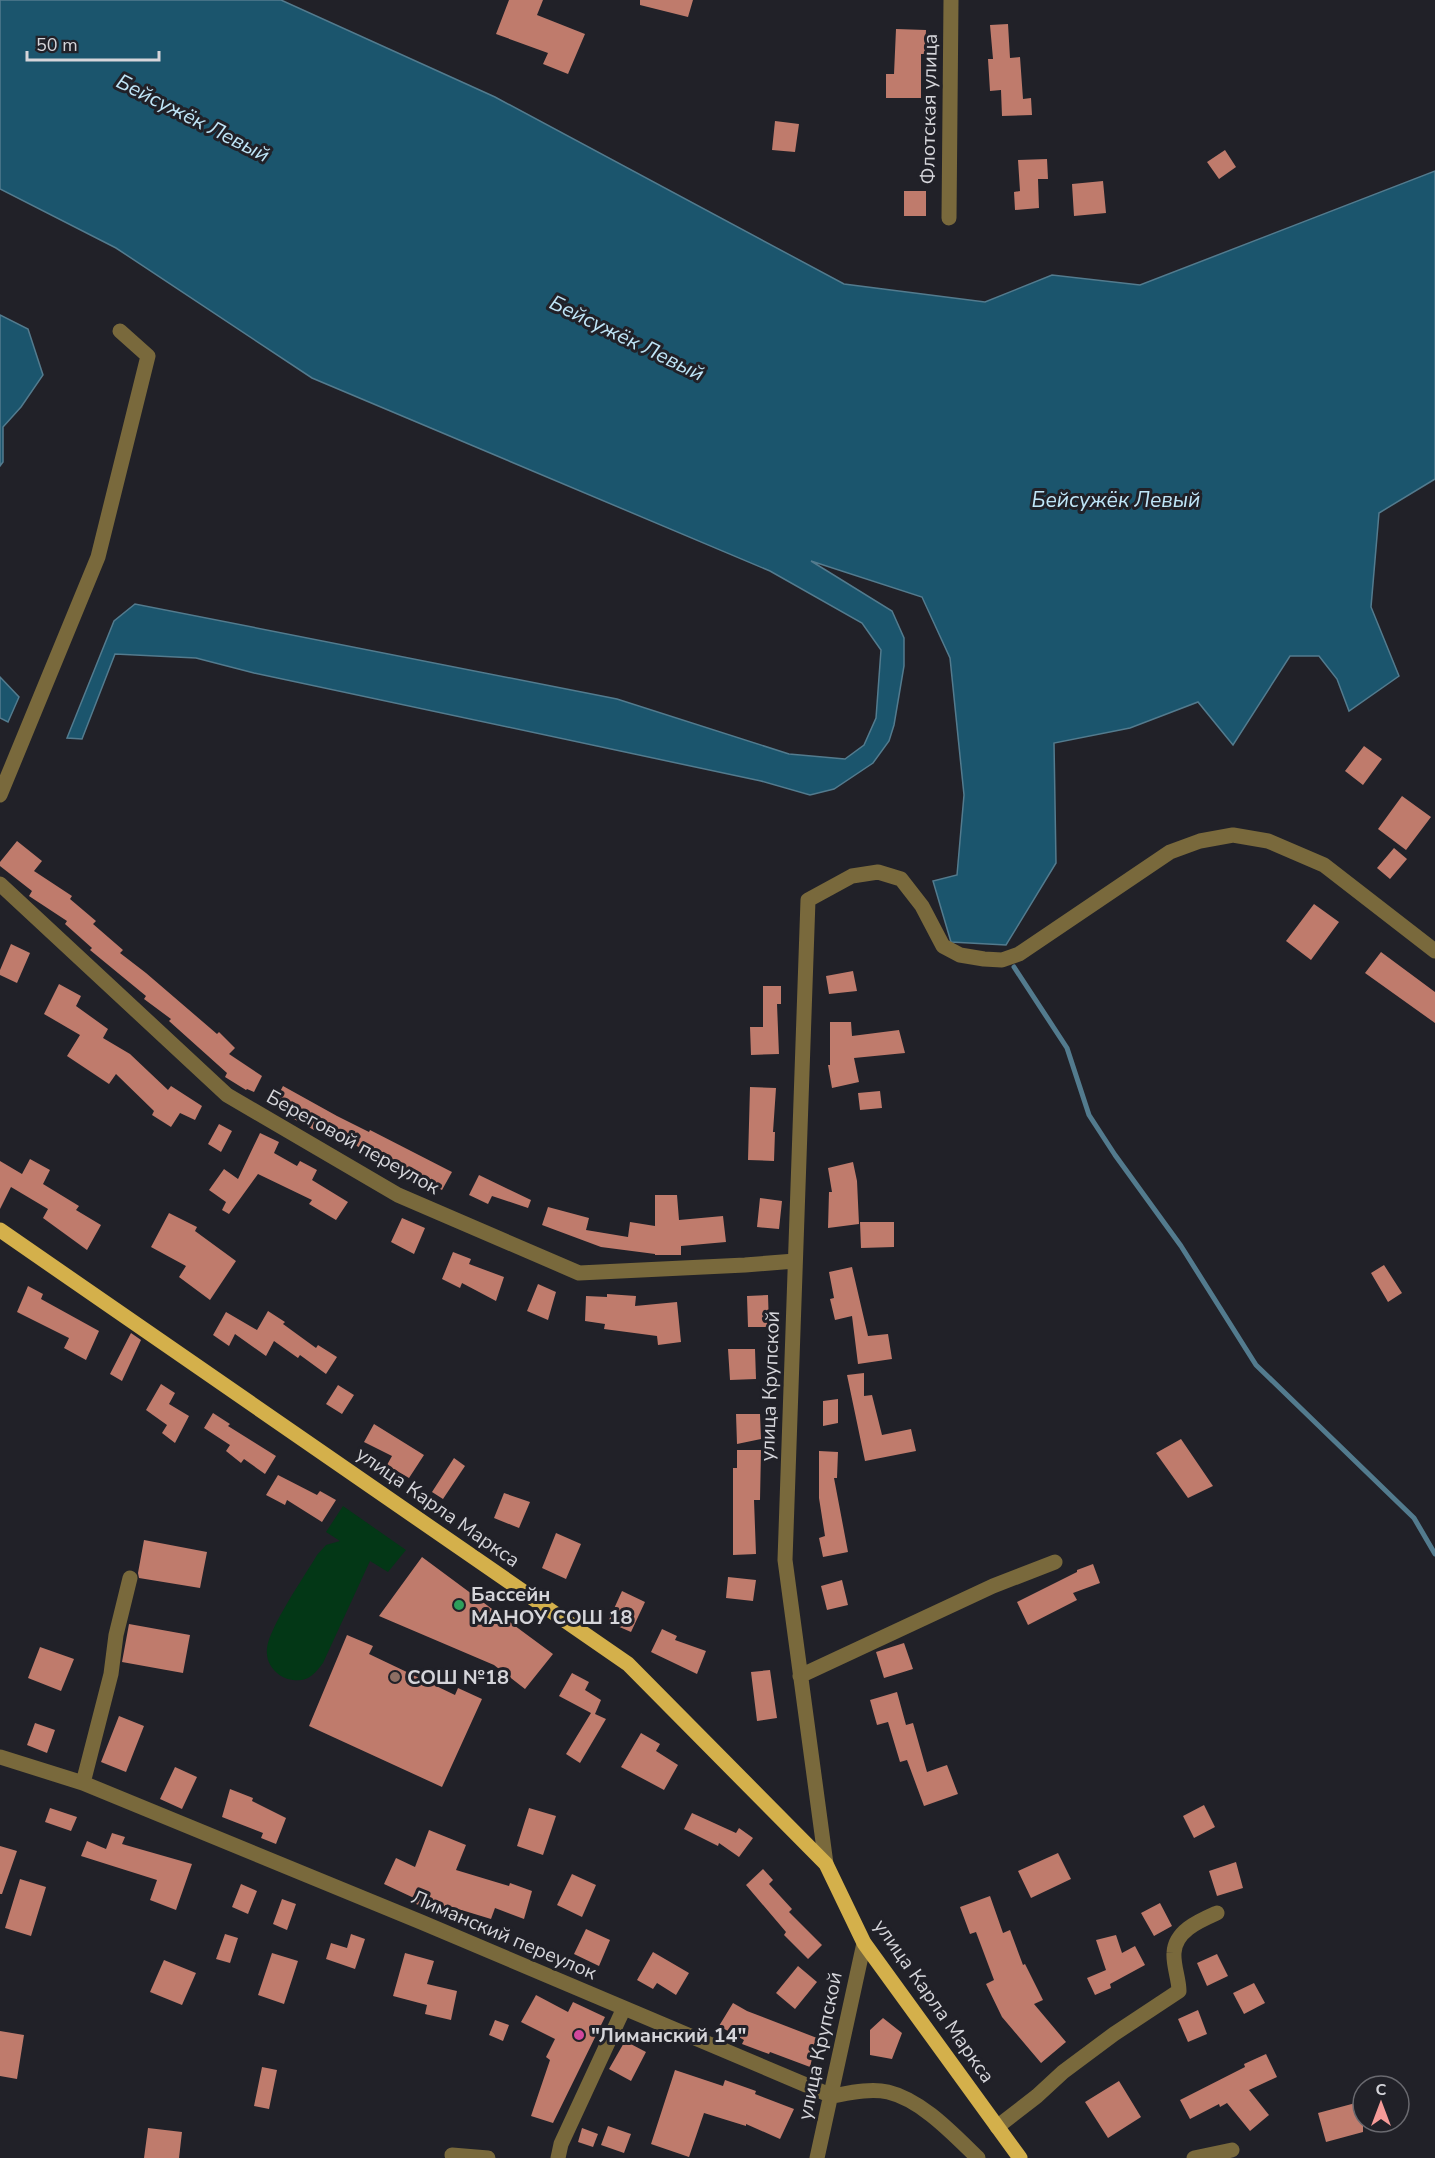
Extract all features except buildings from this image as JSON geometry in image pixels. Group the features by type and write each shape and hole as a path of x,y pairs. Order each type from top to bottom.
{"main road":[{"name":"улица Карла Маркса","path":"0,1230 628,1664 826,1864 864,1943 1020,2158"}],"street":[{"name":"Флотская улица","path":"949,219 951,0"},
{"path":"1,792 98,557 148,356 120,331"},
{"name":"улица Крупской","path":"826,1864 785,1560 808,900 852,876 878,872 901,879 922,906 943,946 960,955 1002,960 1019,954 1170,852 1200,841 1233,835 1268,841 1324,865 1435,951"},
{"name":"Береговой переулок","path":"0,884 227,1095 398,1195 579,1273 795,1261"},
{"path":"800,1676 993,1586 1055,1562"},
{"path":"83,1783 111,1674 116,1635 130,1578"},
{"name":"Лиманский переулок","path":"0,1757 83,1783 832,2096"},
{"path":"997,2127 1063,2072 1114,2034 1179,1991 1173,1954 1179,1936 1200,1920 1217,1912"},
{"name":"улица Крупской","path":"817,2158 864,1943"},
{"path":"558,2158 561,2144 624,2008"},
{"path":"832,2096 861,2091 888,2092 908,2101 936,2119 978,2158"},
{"path":"1194,2158 1232,2150"},
{"path":"452,2155 488,2158"}],"green space":[{"path":"343,1506 406,1550 388,1572 370,1561 323,1663 314,1674 307,1678 287,1679 270,1665 267,1654 269,1639 317,1555 326,1545 340,1541 326,1532"}],"water":[{"name":"Бейсужёк Левый","path":"0,0 281,0 495,97 844,284 985,302 1052,275 1140,285 1435,171 1435,479 1379,513 1371,607 1399,676 1349,711 1337,679 1319,656 1290,656 1233,745 1198,702 1130,728 1054,743 1056,863 1006,945 951,942 933,881 957,875 964,795 950,658 922,597 811,561 892,611 904,638 904,666 889,741 873,763 834,789 810,795 761,781 254,673 196,658 115,654 82,739 67,738 114,621 135,604 617,699 789,754 845,759 864,745 876,718 881,650 862,623 770,571 312,378 116,248 0,189"},
{"path":"0,315 28,329 43,375 21,407 3,427 3,462 0,466"},
{"path":"0,677 19,697 8,722 0,718"}],"waterway":[{"path":"1014,967 1067,1048 1089,1115 1181,1246 1256,1365 1414,1518 1435,1554"}],"place":[{"name":"Бассейн МАНОУ СОШ 18","path":"459,1605"},
{"name":"СОШ №18","path":"395,1677"},
{"name":"\"Лиманский 14\"","path":"579,2035"}]}
